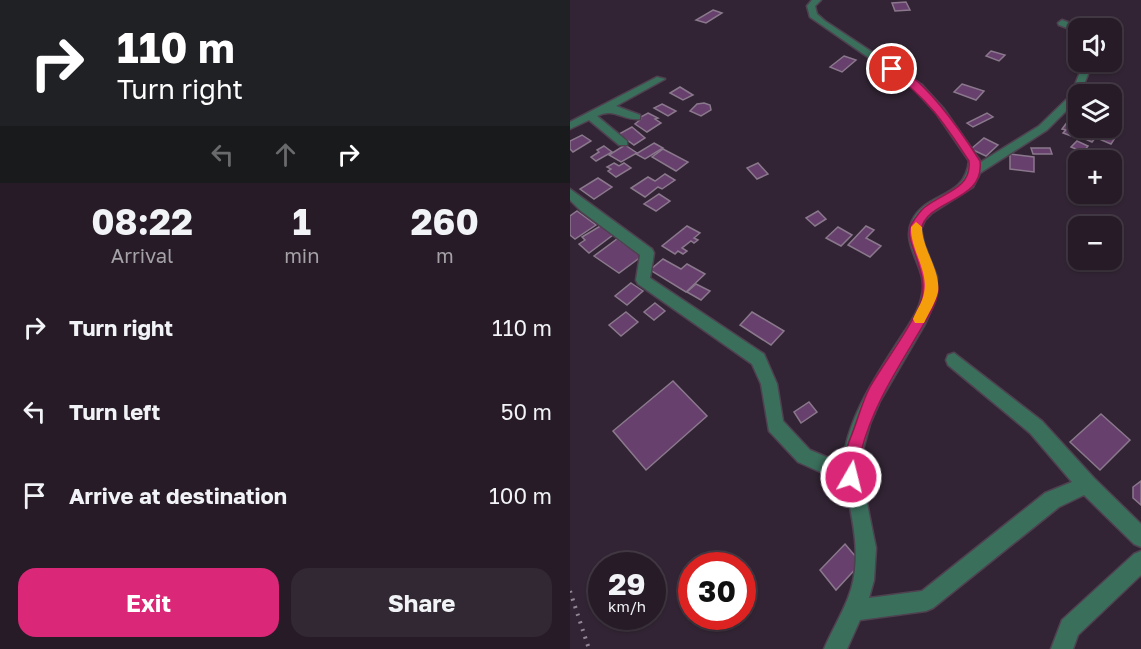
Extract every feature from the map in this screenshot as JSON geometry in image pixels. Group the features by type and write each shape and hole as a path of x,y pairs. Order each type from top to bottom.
{"street":[{"path":"816,0 811,6 813,15 822,23 918,87 940,111 975,161 976,170 965,188 928,210 915,228 916,239 930,275 931,292 925,311 875,394 853,452 851,477 859,505 868,556 865,582 855,610 835,649"},
{"path":"1062,23 1068,25"},
{"path":"976,170 1043,128 1076,96 1084,72"},
{"path":"570,126 660,80"},
{"path":"603,109 615,109 636,117"},
{"path":"590,116 623,143"},
{"path":"570,194 585,208 647,253 643,280 758,359 769,384 775,425 804,456 851,477"},
{"path":"954,360 1036,427 1087,486 1141,537"},
{"path":"855,610 926,601 1052,500 1087,486"},
{"path":"1062,649 1070,628 1141,561"}],"path":[{"path":"570,591 589,649"}],"building":[{"path":"906,2 910,10 895,11 892,3"},
{"path":"713,10 722,13 706,23 696,20"},
{"path":"991,51 1005,55 999,61 986,56"},
{"path":"844,56 856,60 842,72 830,67"},
{"path":"962,84 984,91 976,100 954,92"},
{"path":"680,87 693,95 683,100 670,93"},
{"path":"662,104 676,111 668,116 654,108"},
{"path":"697,104 710,105 711,110 701,116 690,111"},
{"path":"648,113 658,118 655,119 661,123 647,132 635,124 641,119 639,118"},
{"path":"987,113 993,117 973,127 967,123"},
{"path":"1068,121 1068,135 1063,133 1066,130 1062,129"},
{"path":"632,127 645,138 634,145 619,134"},
{"path":"582,135 591,141 573,152 570,149 570,141"},
{"path":"984,138 998,145 986,156 971,149"},
{"path":"1086,138 1095,138 1092,142"},
{"path":"1100,138 1115,138 1111,144"},
{"path":"1077,141 1088,146 1085,150 1071,147"},
{"path":"654,143 663,148 645,159 636,154"},
{"path":"625,145 637,153 621,162 609,155"},
{"path":"604,146 612,152 596,161 591,157 599,152 597,150"},
{"path":"1031,148 1050,148 1052,154 1033,154"},
{"path":"663,149 688,162 676,171 652,157"},
{"path":"1010,154 1034,157 1034,172 1010,169"},
{"path":"614,163 619,166 624,163 631,168 616,177 608,171 611,169 607,167"},
{"path":"758,163 768,174 757,179 747,168"},
{"path":"665,174 675,180 662,189 658,187 645,197 631,188 648,177 655,181"},
{"path":"598,178 612,187 594,199 580,189"},
{"path":"659,194 670,201 656,211 644,204"},
{"path":"577,211 596,225 575,239 570,235 570,216"},
{"path":"818,211 826,219 815,226 806,218"},
{"path":"602,225 613,235 589,253 579,244 585,240 582,237"},
{"path":"687,226 700,233 694,238 698,240 694,243 691,241 682,248 687,251 683,254 678,251 675,254 662,246"},
{"path":"866,226 874,230 866,238 881,246 870,257 848,245"},
{"path":"838,227 852,235 841,246 826,238"},
{"path":"617,239 642,256 619,273 594,256"},
{"path":"663,259 681,269 687,264 705,274 686,292 650,270"},
{"path":"631,283 643,291 627,305 615,296"},
{"path":"696,284 710,291 701,300 687,292"},
{"path":"655,303 665,311 654,320 644,312"},
{"path":"626,312 638,322 621,336 609,325"},
{"path":"752,312 784,331 771,345 740,325"},
{"path":"673,381 707,416 646,470 613,431"},
{"path":"809,402 817,412 801,423 794,412"},
{"path":"1101,414 1130,440 1100,470 1070,442"},
{"path":"1141,481 1141,505 1133,498 1133,487"},
{"path":"845,544 861,563 836,590 820,570"}],"slow traffic":[{"path":"916,227 916,239 930,275 931,292 925,311 919,319"}],"route":[{"path":"851,477 853,452 875,394 925,311 931,292 930,275 916,239 915,228 928,210 965,188 976,170 975,161 940,111 918,87 892,69"}]}
